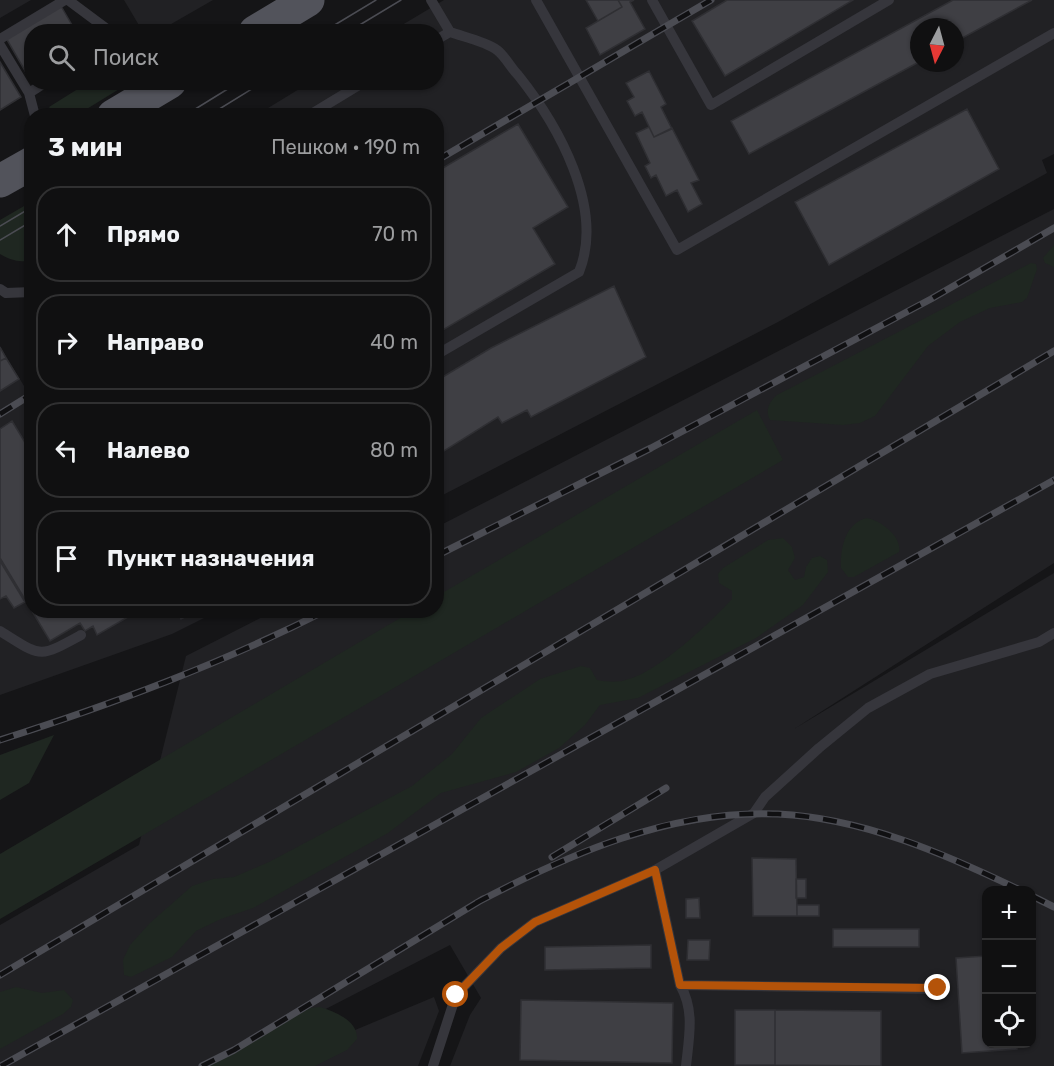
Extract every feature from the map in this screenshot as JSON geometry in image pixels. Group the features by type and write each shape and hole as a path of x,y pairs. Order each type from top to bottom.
{"main road":[{"path":"268,24 308,0"},
{"path":"125,108 153,90"},
{"path":"0,181 24,168"}],"lane":[{"path":"26,24 67,0 100,24"},
{"path":"431,0 450,32 497,50 539,102 560,138 585,207 588,238 586,255 579,272 444,350"},
{"path":"536,0 677,250 1054,33"},
{"path":"652,0 711,105 889,0"},
{"path":"0,39 24,25"},
{"path":"444,35 450,32"},
{"path":"0,45 24,86"},
{"path":"26,90 33,108"},
{"path":"28,93 33,90"},
{"path":"321,108 351,90"},
{"path":"0,289 6,293 24,292"},
{"path":"0,631 33,651 48,653 81,635"},
{"path":"433,1066 456,995 501,948 535,922 655,870 754,813 765,797 868,708 930,674 1039,642 1054,633"},
{"path":"655,870 680,985 689,1000 690,1028 686,1066"},
{"path":"680,985 938,988"}],"shaded area":[{"path":"0,0 31,0 0,18"},
{"path":"124,0 213,0 171,24 138,24"},
{"path":"444,0 1054,0 1054,154 1042,160 1047,173 778,322 444,494 444,108 268,108 298,90 444,90 444,24 404,24"},
{"path":"76,90 118,90 88,108 49,107"},
{"path":"24,206 24,261 0,254 0,220"},
{"path":"1054,209 1054,563 794,729 1054,573 1054,1066 450,1066 470,1015 481,998 450,945 215,1066 0,1066 0,925 139,845 186,656 260,618 444,618 444,523"},
{"path":"1054,245 1054,267 1045,263 1043,258"},
{"path":"1031,263 1036,264 1037,269 1027,298 1022,302 990,308 960,322 928,346 875,416 860,423 843,425 770,420 769,406 777,395"},
{"path":"0,346 24,386 24,618 204,618 172,634 0,695"},
{"path":"757,410 783,460 0,919 0,854 400,618 444,618 444,592"},
{"path":"867,518 879,522 890,530 897,541 899,552 854,577 848,577 841,568 845,538 854,525"},
{"path":"783,538 792,547 795,558 788,570 795,580 804,577 806,567 812,558 820,556 827,560 828,572 803,605 756,638 638,698 600,705 585,725 559,748 516,772 441,793 388,833 253,908 196,931 172,957 131,977 124,975 123,960 130,945 150,923 192,886 213,879 234,877 269,862 412,786 452,754 481,718 540,679 581,666 590,668 597,680 617,682 641,674 655,666 698,632 732,599 732,591 719,583 718,574 723,568 768,540"},
{"path":"54,735 29,783 0,800 0,755"},
{"path":"16,987 42,993 64,990 73,1000 71,1007 63,1014 0,1049 0,992"},
{"path":"434,997 439,1011 418,1066 269,1066"},
{"path":"320,1007 345,1018 354,1027 357,1039 347,1050 315,1066 206,1066 310,1008"}],"building":[{"path":"586,0 618,0 622,7 598,21"},
{"path":"618,0 634,0 630,2 645,29 600,55 586,28 622,7"},
{"path":"727,0 853,0 725,76 692,21"},
{"path":"953,0 1032,0 964,37 964,18 920,18"},
{"path":"61,6 71,24 30,24"},
{"path":"910,23 910,67 749,154 731,121"},
{"path":"24,28 24,69 6,38"},
{"path":"0,62 21,97 0,110"},
{"path":"649,71 666,104 661,107 672,129 654,137 642,112 635,116 627,101 634,97 626,83"},
{"path":"967,109 999,169 829,265 795,202"},
{"path":"518,124 568,207 533,228 555,264 444,329 444,167"},
{"path":"649,127 654,137 672,128 699,180 691,183 702,204 688,212 677,190 666,196 656,175 651,178 645,166 650,163 636,133"},
{"path":"614,286 646,357 531,417 527,410 502,423 498,417 444,451 444,376 491,348"},
{"path":"0,347 6,358 0,361"},
{"path":"6,358 19,379 0,391 0,361"},
{"path":"12,421 24,441 24,598 0,558 0,429"},
{"path":"0,561 24,603 14,608 6,596 0,599"},
{"path":"36,618 126,618 97,635 93,626 85,631 80,623 50,641"},
{"path":"752,858 796,859 797,916 753,916"},
{"path":"796,879 806,879 806,898 796,898"},
{"path":"699,898 700,918 686,918 686,899"},
{"path":"797,905 819,905 819,916 797,916"},
{"path":"833,929 919,929 919,947 833,947"},
{"path":"688,940 710,940 709,960 687,960"},
{"path":"651,945 651,968 545,970 545,947"},
{"path":"982,956 982,1048 1017,1049 962,1053 956,958"},
{"path":"521,1000 673,1003 672,1063 520,1060"},
{"path":"735,1010 775,1010 775,1065 735,1065"},
{"path":"775,1010 881,1011 881,1066 775,1065"}],"tram line":[{"path":"336,24 376,0"},
{"path":"361,24 401,0"},
{"path":"197,108 226,90"},
{"path":"221,108 250,90"},
{"path":"0,226 24,212"},
{"path":"0,240 24,226"}],"railway":[{"path":"444,156 711,0"},
{"path":"444,552 651,448 931,299 1054,228"},
{"path":"0,975 1054,351"},
{"path":"0,414 24,399"},
{"path":"1,1066 1054,480"},
{"path":"0,740 166,682 311,618"},
{"path":"552,857 666,788"},
{"path":"476,903 547,868 622,838 660,827 738,814 810,817 872,830 933,851 1011,886"},
{"path":"1036,898 1054,907"},
{"path":"202,1066 234,1050 483,899"}],"route":[{"path":"456,995 501,948 535,922 655,870 680,985 938,988"}]}
